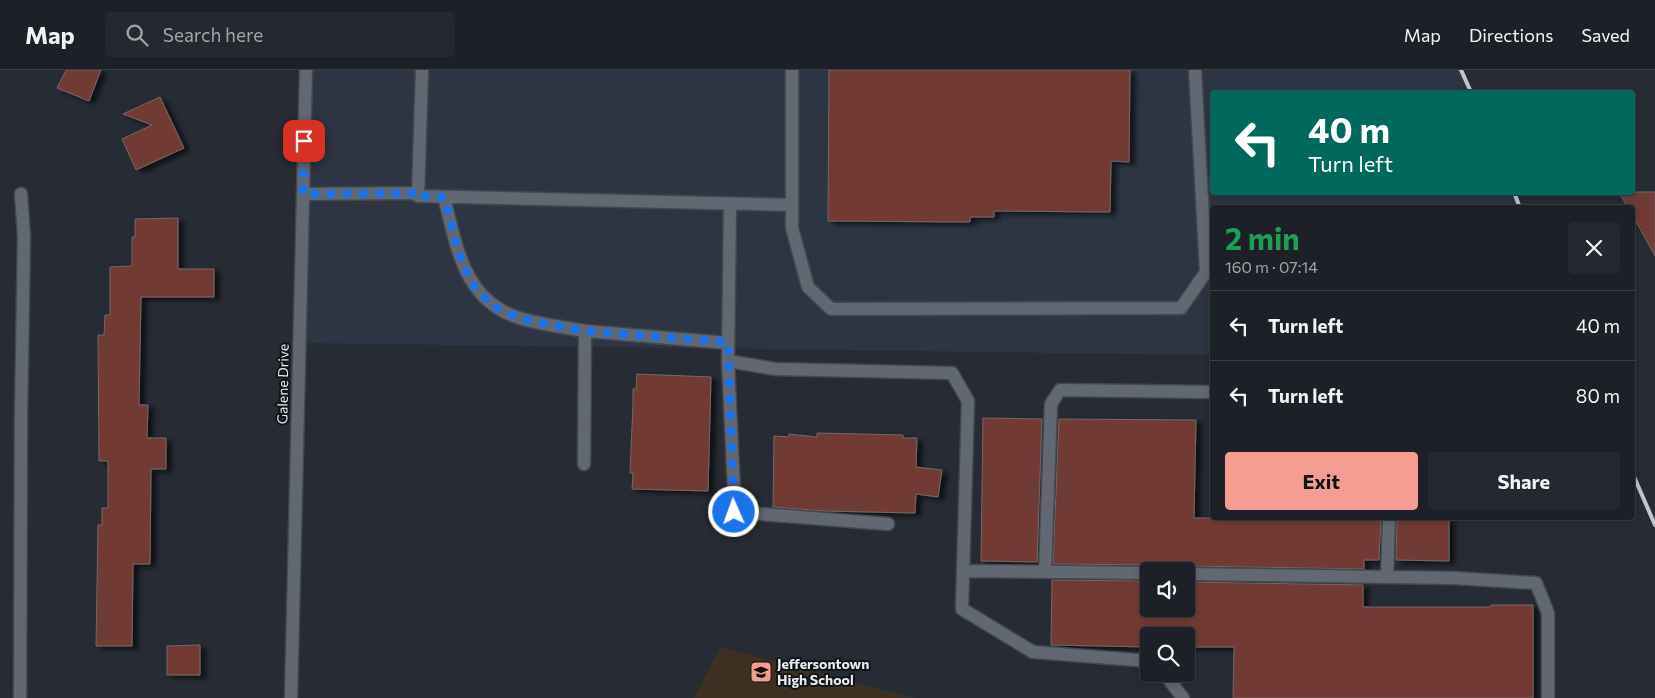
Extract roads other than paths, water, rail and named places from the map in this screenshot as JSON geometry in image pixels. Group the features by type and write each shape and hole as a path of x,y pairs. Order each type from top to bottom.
{"street":[{"name":"Galene Drive","path":"291,698 306,70"},
{"path":"422,70 418,196 792,205"},
{"path":"792,70 792,228 808,287 831,309 1181,308 1206,272 1195,70"},
{"path":"303,194 418,193"},
{"path":"20,698 20,426 24,237 21,194"},
{"path":"444,197 458,251 471,283 494,307 522,319 584,331 728,342"},
{"path":"730,204 728,361 734,512 888,524"},
{"path":"584,331 584,464"},
{"path":"728,361 775,369 952,373 968,401 962,609 1033,652 1140,659"},
{"path":"1045,572 1051,404 1060,390 1210,392"},
{"path":"1387,577 1389,520"},
{"path":"963,571 1140,573"},
{"path":"1195,574 1454,578 1536,583 1548,614 1548,698"},
{"path":"1171,682 1184,698"}],"railway":[{"path":"1461,70 1470,90"},
{"path":"1515,195 1519,205"},
{"path":"1635,479 1655,525"}],"place":[{"name":"Jeffersontown High School","path":"761,672"}]}
